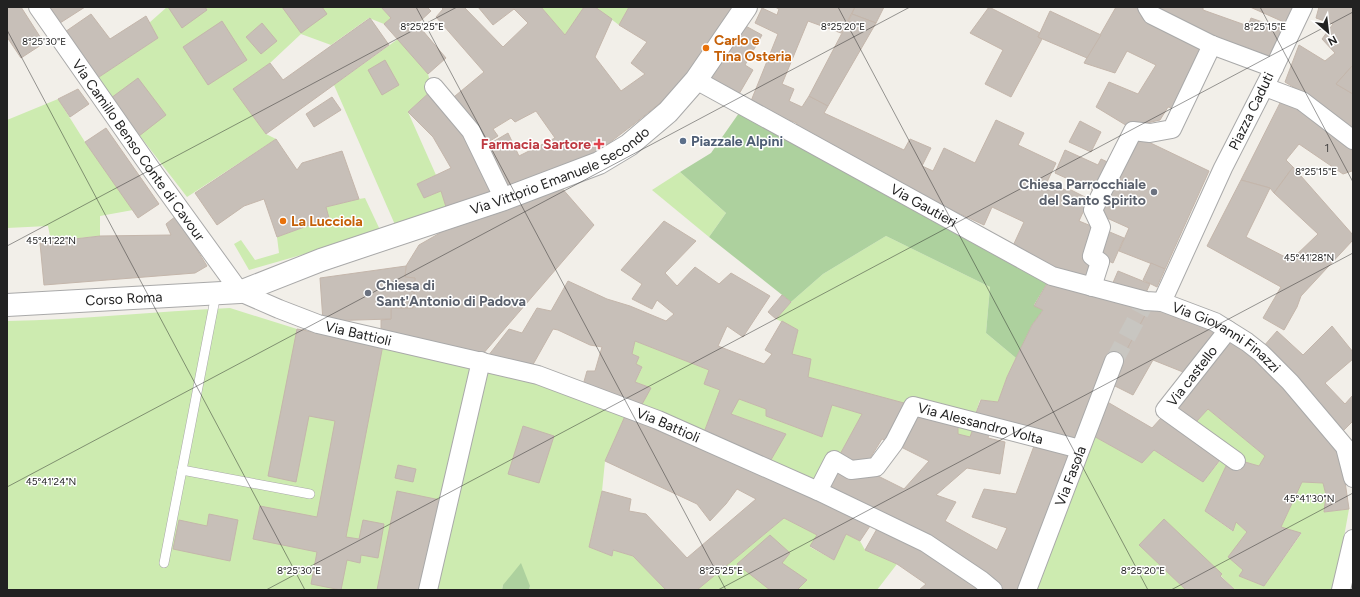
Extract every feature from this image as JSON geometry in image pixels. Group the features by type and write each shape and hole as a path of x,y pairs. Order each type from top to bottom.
{"street":[{"name":"Via Camillo Benso Conte di Cavour","path":"38,7 156,176 240,292"},
{"name":"Via Vittorio Emanuele Secondo","path":"240,292 321,260 504,199 599,163 629,145 668,112 696,80 746,7"},
{"name":"Piazza Caduti","path":"1147,7 1152,15 1212,45 1274,68 1223,168"},
{"path":"1274,68 1303,7"},
{"path":"1092,287 1100,262 1092,256 1101,227 1093,210 1133,131 1150,133 1172,129 1212,45"},
{"name":"Via Gautieri","path":"696,80 1052,276 1146,301 1162,302"},
{"path":"1265,86 1302,101 1353,140"},
{"path":"434,87 472,131 504,199"},
{"name":"Via Giovanni Finazzi","path":"1223,168 1162,302 1215,322 1247,342 1290,382 1346,447 1353,478"},
{"name":"Corso Roma","path":"7,305 240,292"},
{"name":"Via Battioli","path":"240,292 278,309 318,324 538,375 658,420 818,491 926,543 981,580 993,590"},
{"name":"Via castello","path":"1228,330 1165,410 1236,461"},
{"path":"428,590 481,361"},
{"name":"Via Fasola","path":"1026,590 1114,361"},
{"name":"Via Alessandro Volta","path":"818,491 834,460 851,470 876,467 894,443 913,406 1080,449"},
{"path":"1341,590 1353,538"}],"lane":[{"path":"164,563 217,293"},
{"path":"182,470 310,494"}],"green space":[{"path":"167,7 381,7 391,18 384,24 369,18 331,45 301,34 270,63 234,89 266,134 276,139 187,197 96,79 158,38 149,23"},
{"path":"541,7 584,7 565,35"},
{"path":"595,7 629,7 619,25"},
{"path":"398,39 428,74 432,90 408,112 436,175 417,184 424,198 441,191 446,207 396,227 334,85"},
{"path":"58,99 85,142 133,210 100,216 100,236 51,241 48,226 7,228 7,120"},
{"path":"739,113 1049,280 1034,305 1043,310 1032,325 1016,358 986,333 990,287 886,236 823,274 791,302 709,237 726,213 680,172 711,153"},
{"path":"680,172 726,213 709,237 652,190"},
{"path":"365,198 381,232 249,270 234,244 241,240 255,260 279,253 277,237 329,218 326,207"},
{"path":"886,236 990,287 986,333 1016,358 998,402 980,400 970,437 890,442 903,403 808,377 792,354 798,330 776,319 791,302 823,274"},
{"path":"230,308 297,329 457,361 595,401 625,416 605,461 602,491 589,547 612,556 613,550 633,556 666,590 529,590 530,586 503,585 502,590 7,590 7,321 63,319"},
{"path":"635,341 709,370 704,384 720,390 703,435 640,408 651,388 635,382 642,368 636,364 639,357 632,354"},
{"path":"739,399 766,409 766,416 822,437 832,405 862,414 821,490 768,465 786,434 731,414"},
{"path":"1208,409 1265,456 1259,466 1245,462 1226,466 1205,511 1232,531 1236,522 1247,532 1229,557 1243,570 1239,576 1264,586 1301,534 1281,527 1302,482 1323,483 1326,495 1324,512 1349,509 1335,587 1333,590 1235,590 1164,519 1139,545 1186,590 1030,590 1090,434 1142,463 1154,450 1203,482 1227,452 1196,422"},
{"path":"784,518 817,535 810,547 834,560 846,534 860,541 865,550 897,564 877,590 697,590"},
{"path":"521,563 530,586 529,590 502,590 503,585"}],"building":[{"path":"7,7 21,7 44,43 21,58 7,37"},
{"path":"50,7 85,7 60,23"},
{"path":"168,7 205,7 207,10 182,28"},
{"path":"282,7 322,7 327,14 301,33"},
{"path":"381,7 427,7 431,11 417,24 446,58 428,74 384,24 391,18"},
{"path":"441,7 464,7 503,47 528,23 514,9 493,25 478,7 541,7 565,35 584,7 595,7 612,19 595,57 621,91 645,74 631,63 647,42 619,25 629,7 735,7 676,90 634,124 592,156 507,189 486,146 508,133 519,156 555,138 536,111 515,122 511,118 493,129 498,136 482,146 449,101 484,72 436,17 443,9"},
{"path":"775,7 855,7 841,33 808,21 782,84 794,89 789,101 802,107 809,96 828,106 824,113 904,150 910,139 931,148 922,166 933,171 944,148 975,163 996,120 1024,133 1018,145 1056,163 1047,182 1066,190 1067,188 1089,199 1079,221 1096,228 1082,259 1094,265 1086,283 1012,248 1024,222 992,207 984,225 838,157 795,129 797,123 789,120 788,123 749,106 778,34 755,23 762,8 777,15 779,9"},
{"path":"855,7 884,7 876,23 852,14"},
{"path":"989,7 1040,33 1038,37 1042,39 1011,97 985,84 1003,50 970,33"},
{"path":"1116,7 1140,7 1145,9 1142,18 1202,46 1173,108 1168,107 1160,120 1129,127 1096,107 1109,82 1138,94 1156,65 1127,51 1115,73 1084,63"},
{"path":"1153,7 1203,7 1203,10 1248,26 1251,18 1285,30 1272,60 1226,47"},
{"path":"1250,7 1293,7 1286,23"},
{"path":"1319,7 1353,7 1353,65 1336,84 1353,94 1353,129 1310,97 1285,82 1299,45 1325,61 1335,53 1322,39 1333,24 1316,18"},
{"path":"1050,11 1101,35 1087,58 1038,37"},
{"path":"91,14 110,39 146,16 158,38 96,79 62,34"},
{"path":"852,14 876,23 828,106 809,96"},
{"path":"370,18 389,45 266,134 233,89 270,63 283,80"},
{"path":"222,21 247,60 208,85 183,47"},
{"path":"262,23 277,41 261,54 246,37"},
{"path":"742,24 762,35 745,65 753,70 739,94 711,78"},
{"path":"385,60 399,85 382,95 368,70"},
{"path":"1353,65 1353,94 1336,84"},
{"path":"138,78 166,115 139,136 111,98"},
{"path":"78,89 89,104 70,117 58,99"},
{"path":"432,90 467,129 497,190 446,207 441,191 424,198 417,184 451,168 433,137 408,112"},
{"path":"332,97 341,110 314,127 306,114"},
{"path":"1282,99 1312,114 1353,151 1353,172 1343,174 1299,144 1286,160 1293,167 1274,193 1270,188 1241,180"},
{"path":"1080,121 1101,132 1091,152 1069,142"},
{"path":"106,128 159,204 138,218 85,142"},
{"name":"Chiesa Parrocchiale del Santo Spirito","path":"1136,136 1209,171 1165,269 1119,251 1129,228 1098,214"},
{"path":"276,139 297,170 302,163 342,151 359,199 326,207 329,218 277,237 264,199 244,206 217,225 195,193"},
{"path":"1065,150 1098,165 1101,159 1114,165 1101,194 1055,173"},
{"path":"1293,167 1353,235 1353,240 1301,296 1297,307 1284,330 1263,318 1281,287 1207,246 1241,180 1270,188 1246,237 1291,260 1318,234 1274,193"},
{"path":"560,186 594,225 482,355 381,333 381,320 391,319 391,308 413,308 415,278 405,277 406,266 419,245 454,225"},
{"path":"176,216 207,266 195,273 44,285 40,243 100,236 171,235 166,224"},
{"path":"664,221 696,241 665,273 677,286 695,267 719,284 731,273 770,296 743,337 727,326 718,346 764,364 772,354 765,350 782,321 798,330 792,354 811,359 808,377 904,403 890,442 882,439 867,463 838,458 862,414 832,405 822,437 766,416 766,409 739,399 731,414 786,434 768,465 703,435 720,390 704,384 709,370 635,341 632,354 639,357 636,364 642,367 635,382 651,388 640,408 583,385 587,371 595,371 602,347 590,345 558,330 553,329 531,368 488,356 509,329 522,333 537,308 551,311 568,281 607,299 630,306 666,321 674,314 657,300 652,309 632,299 642,284 621,270"},
{"path":"1105,230 1124,238 1113,263 1094,255"},
{"path":"1151,263 1165,269 1157,287 1143,280"},
{"name":"Chiesa di Sant'Antonio di Padova","path":"406,266 405,277 415,278 413,308 391,308 391,319 323,321 320,278"},
{"path":"1118,271 1150,284 1143,299 1112,285"},
{"path":"1049,280 1150,306 1120,363 1019,590 1003,590 981,575 821,490 833,467 866,470 904,489 929,461 899,446 917,411 958,425 958,434 970,437 974,426 990,429 988,438 1005,442 1000,474 967,468 936,495 956,502 945,521 997,550 1007,528 972,517 984,489 1016,494 1040,430 1025,425 992,422 974,418 981,400 998,402 1007,377 1032,325 1043,310 1034,306"},
{"path":"782,295 791,302 776,319 768,312"},
{"path":"1150,306 1156,307 1219,333 1188,374 1153,360 1133,395 1109,383"},
{"path":"1332,326 1353,352 1353,359 1325,383 1345,404 1353,395 1353,421 1343,431 1263,347 1277,331 1303,355"},
{"path":"297,329 383,345 346,537 359,539 363,520 384,524 378,558 361,555 360,563 347,560 341,590 311,584 317,552 253,539 260,506 317,517 335,421 309,416 296,482 268,476"},
{"path":"1227,336 1286,386 1340,447 1349,509 1324,512 1326,495 1323,483 1302,482 1281,527 1301,533 1264,586 1239,576 1243,570 1228,557 1247,532 1236,522 1233,531 1205,511 1226,466 1245,462 1259,466 1265,456 1208,409 1196,422 1175,407"},
{"path":"1104,400 1152,428 1162,417 1223,456 1203,482 1154,450 1142,463 1090,434"},
{"path":"625,416 834,507 870,526 860,541 846,534 834,560 810,546 817,535 784,518 697,590 666,590 633,556 613,550 612,556 589,547 602,491 631,499 629,511 646,514 687,558 756,499 737,489 726,504 710,521 697,504 605,461"},
{"path":"523,426 554,436 539,483 508,474"},
{"path":"398,465 416,469 413,482 395,478"},
{"path":"397,491 440,500 422,590 377,590"},
{"path":"209,514 238,520 230,561 173,549 179,520 207,526"},
{"path":"1164,519 1222,574 1220,576 1235,590 1186,590 1139,545"},
{"path":"878,527 926,549 985,590 919,590 926,584 897,564 865,550"},
{"path":"770,535 790,553 782,563 807,580 797,590 770,590 737,564"}],"tunnel":[{"path":"1114,361 1146,301"}],"place":[{"name":"Carlo e Tina Osteria","path":"706,48"},
{"name":"Piazzale Alpini","path":"683,141"},
{"name":"Farmacia Sartore","path":"599,144"},
{"name":"Chiesa Parrocchiale del Santo Spirito","path":"1154,192"},
{"name":"La Lucciola","path":"283,221"},
{"name":"Chiesa di Sant'Antonio di Padova","path":"368,293"}]}
